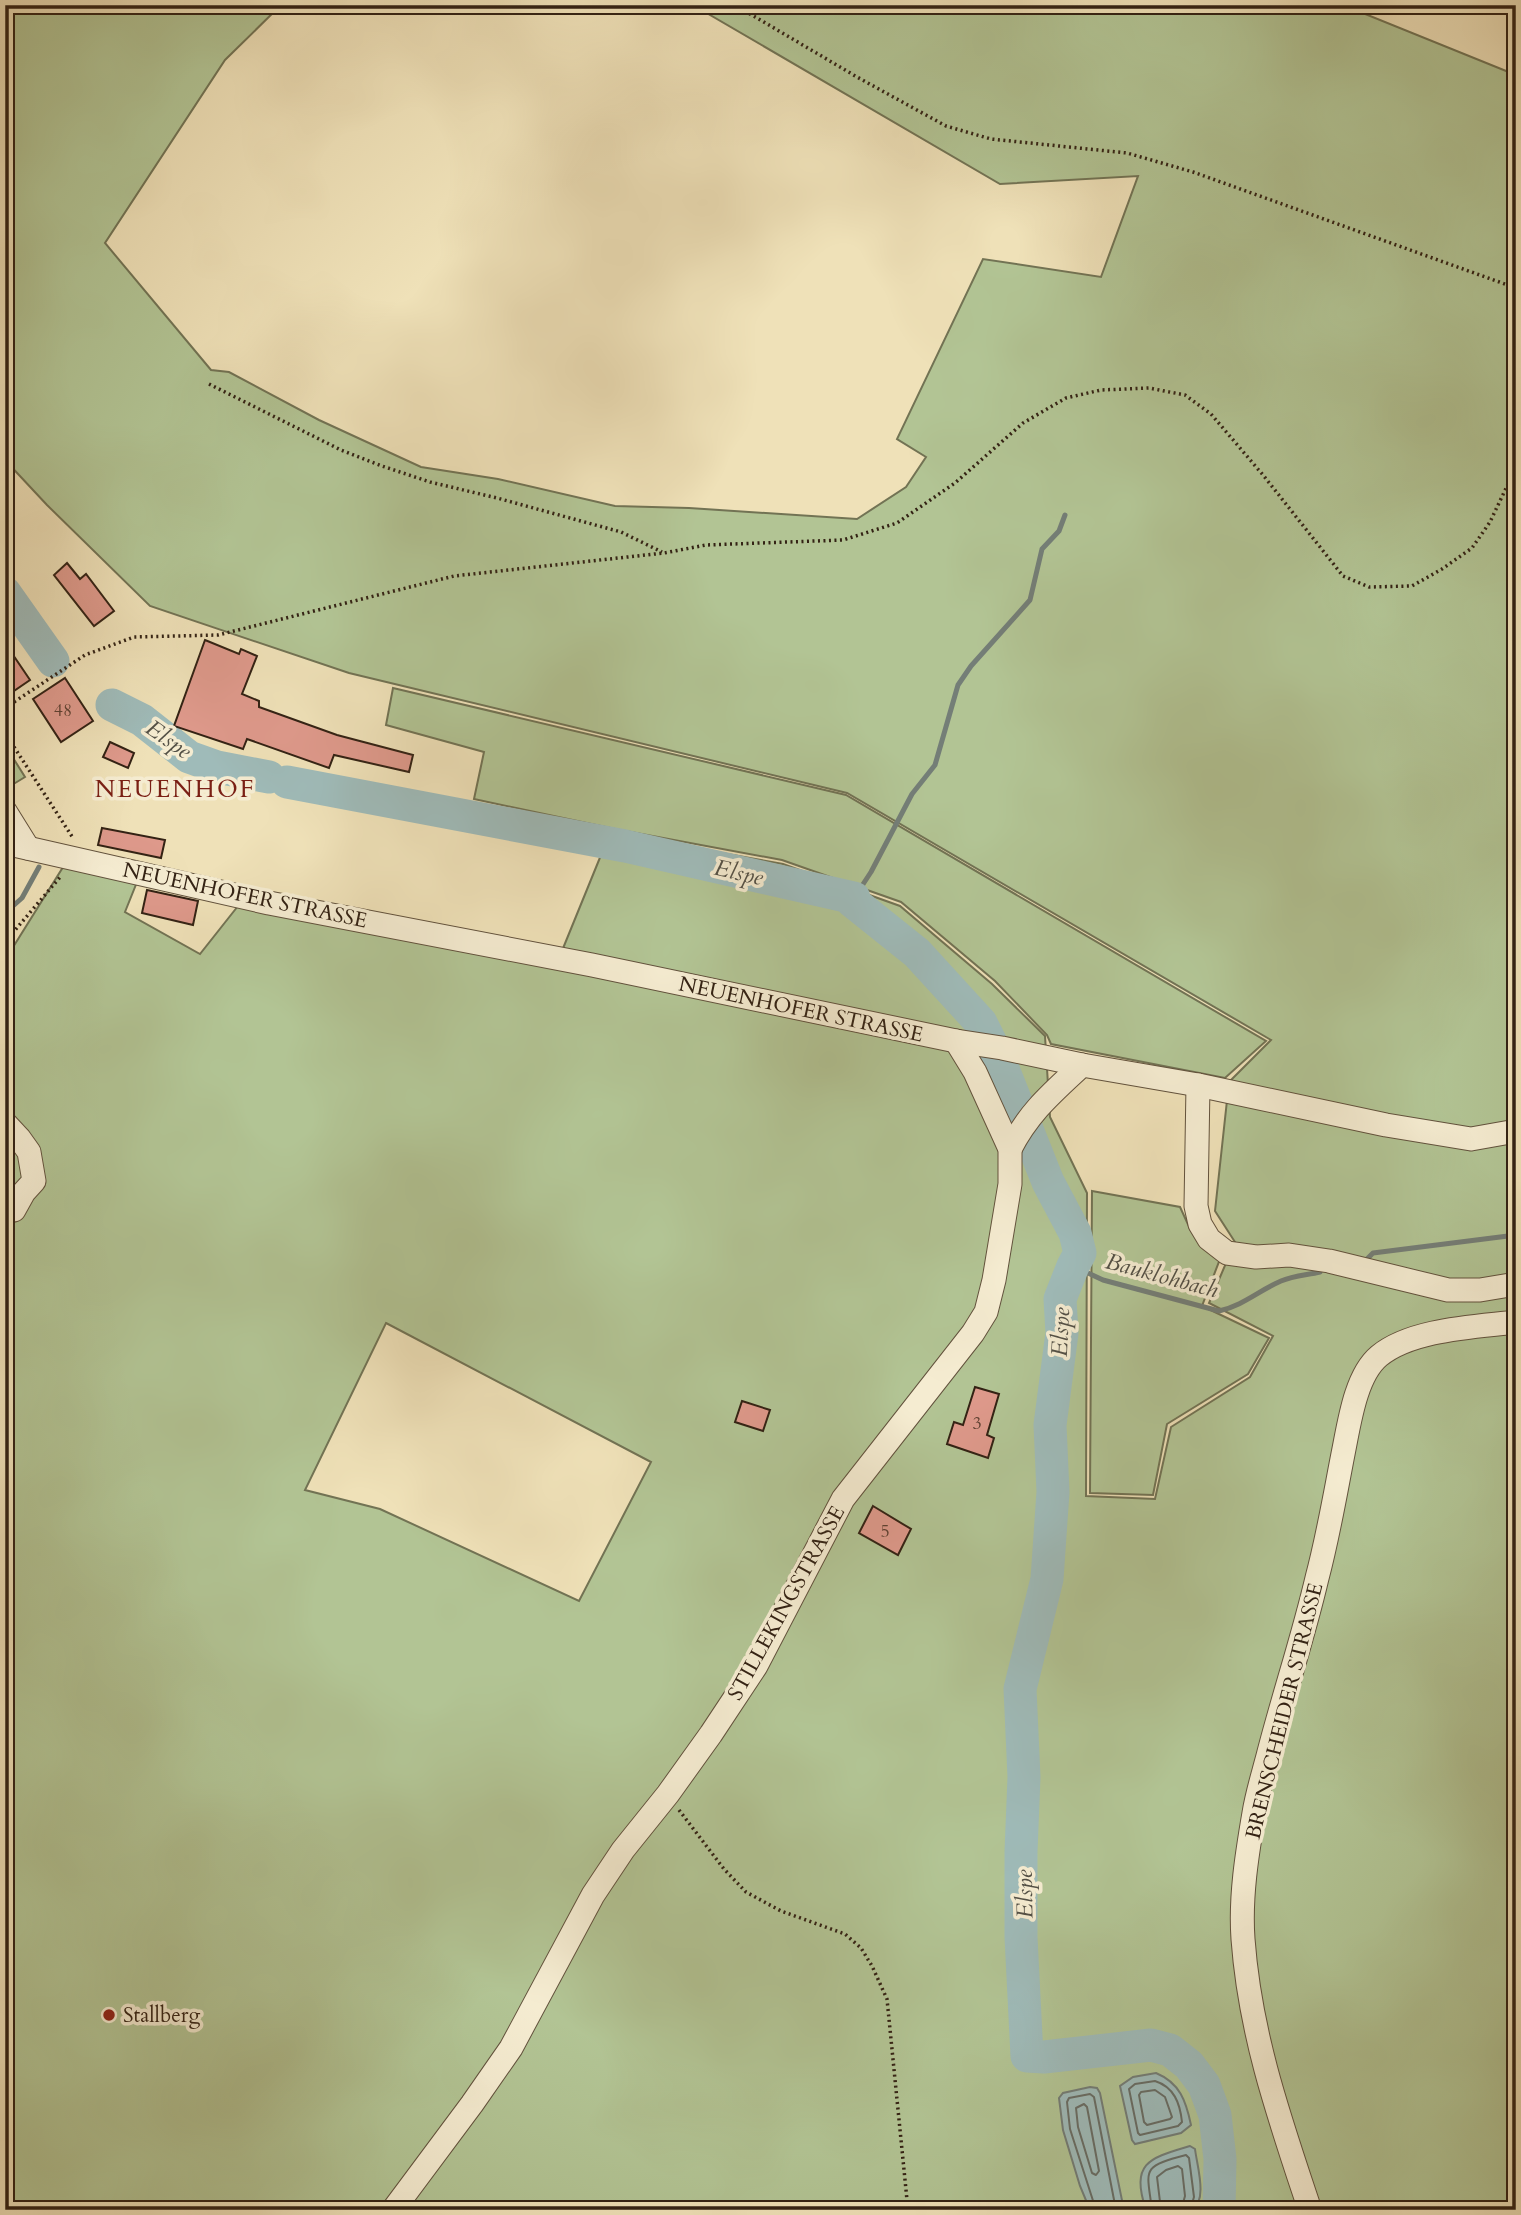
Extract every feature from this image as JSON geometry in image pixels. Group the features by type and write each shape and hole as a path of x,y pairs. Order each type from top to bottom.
{"street":[{"path":"5,811 16,846"},
{"name":"NEUENHOFER STRASSE","path":"16,846 269,903 592,965 967,1043 1198,1084 1386,1125 1471,1139 1516,1131"},
{"name":"STILLEKINGSTRASSE","path":"393,2210 511,2048 593,1895 623,1850 668,1794 756,1666 843,1499 973,1333 986,1312 1010,1184 1014,1141 975,1072 967,1043"},
{"path":"1014,1141 1036,1108 1082,1065"},
{"path":"1198,1084 1196,1206 1200,1224 1209,1239 1227,1253 1256,1257 1289,1255 1329,1261 1448,1290 1480,1290 1516,1284"},
{"path":"5,1123 29,1152 34,1181 14,1210"},
{"name":"BRENSCHEIDER STRASSE","path":"1310,2210 1268,2085 1247,1978 1243,1893 1254,1810 1317,1578 1348,1432 1365,1372 1378,1357 1404,1342 1438,1332 1516,1322"}],"path":[{"path":"735,5 946,126 991,139 1140,156 1206,176 1516,288"},
{"path":"209,384 341,450 382,466 430,482 621,532 664,553"},
{"path":"5,708 85,655 134,637 218,635 454,576 664,553 706,545 842,540 897,523 954,483 1023,423 1066,398 1101,390 1149,388 1185,395 1211,414 1343,576 1369,587 1412,586 1472,548 1490,522 1516,467"},
{"path":"5,733 81,859 5,942"},
{"path":"668,1794 718,1861 746,1892 781,1911 845,1934 861,1948 872,1966 887,1999 908,2210"}],"green space":[{"path":"5,5 281,5 225,60 105,243 211,370 229,372 319,420 421,467 498,479 615,506 857,519 906,487 926,457 897,439 983,259 1101,277 1138,176 1000,184 693,5 1343,5 1516,75 1516,2210 5,2210 5,960 65,864 137,882 125,912 200,954 238,906 555,968 610,833 783,864 900,906 992,984 1045,1036 1050,1117 1087,1193 1086,1496 1155,1499 1171,1427 1250,1377 1273,1336 1209,1303 1235,1242 1215,1211 1229,1082 1271,1040 847,793 349,673 150,606 5,460","holes":["386,1323 651,1462 579,1601 380,1509 305,1490"]},
{"path":"393,688 846,795 1266,1041 1225,1078 1051,1044 1047,1035 995,981 901,902 782,860 474,799 484,752 386,725"},
{"path":"5,745 25,777 7,788 5,785"},
{"path":"1092,1191 1180,1207 1191,1231 1220,1259 1202,1306 1269,1338 1248,1374 1167,1424 1153,1495 1090,1493"}],"water":[{"path":"1156,2073 1171,2082 1181,2094 1191,2125 1181,2133 1135,2144 1120,2086 1133,2077"},
{"path":"1097,2088 1100,2093 1124,2210 1090,2210 1063,2130 1059,2098 1063,2093"},
{"path":"1190,2146 1195,2149 1200,2182 1201,2191 1197,2205 1192,2210 1146,2210 1140,2181 1147,2164 1164,2154"}],"building":[{"path":"67,563 80,579 86,574 114,611 94,626 54,575"},
{"path":"205,640 239,654 241,649 257,656 242,694 259,701 259,707 337,735 413,755 409,772 334,755 329,768 247,739 243,749 174,726"},
{"path":"5,643 30,680 5,697"},
{"path":"65,678 93,721 61,742 33,699"},
{"path":"110,742 134,753 128,768 103,757"},
{"path":"102,828 165,840 161,858 98,845"},
{"path":"147,890 198,901 193,925 142,913"},
{"path":"975,1387 999,1394 987,1435 994,1438 988,1458 947,1444 954,1422 963,1425"},
{"path":"742,1401 770,1410 763,1431 735,1422"},
{"path":"873,1506 911,1529 898,1555 859,1533"}],"waterway":[{"path":"854,898 871,872 912,794 935,765 958,685 971,666 1030,600 1042,549 1059,531 1065,515"},
{"name":"Elspe","path":"5,593 53,661"},
{"name":"Elspe","path":"112,705 142,720 189,757 217,767 269,777"},
{"name":"Elspe","path":"287,782 625,846 854,898 852,901 917,953 981,1023 999,1059 1048,1182 1075,1233 1080,1253 1060,1299 1062,1333 1050,1425 1053,1492 1047,1579 1020,1689 1024,1777 1021,1937 1027,2056 1044,2057 1151,2045 1170,2050 1189,2065 1204,2085 1215,2115 1220,2159 1219,2210"},
{"path":"5,913 22,898 39,867"},
{"name":"Bauklohbach","path":"1364,1262 1373,1253 1516,1235"},
{"name":"Bauklohbach","path":"1073,1266 1103,1280 1219,1311 1281,1281 1320,1272"}],"place":[{"name":"Stallberg","path":"109,2015"}],"district":[{"name":"NEUENHOF","path":"175,789"}]}
